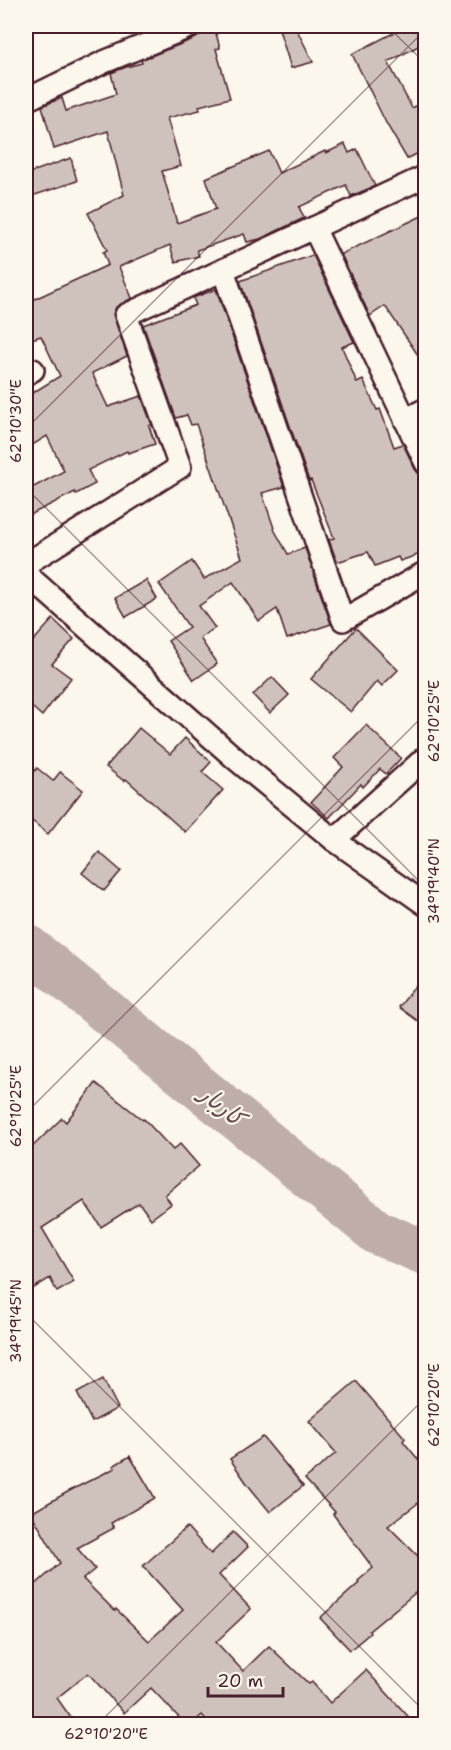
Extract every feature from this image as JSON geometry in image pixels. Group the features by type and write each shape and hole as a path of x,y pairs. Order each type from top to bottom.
{"street":[{"path":"26,100 104,62 191,26"},
{"path":"26,564 180,467 126,315 426,176"},
{"path":"314,228 426,463"},
{"path":"223,270 343,620 426,572"},
{"path":"405,420 426,409"},
{"path":"26,574 238,761 334,840 426,905"},
{"path":"334,840 426,757"}],"building":[{"path":"214,26 220,48 216,49 230,98 199,106 200,110 167,118 181,166 162,171 177,223 216,209 206,178 269,151 279,173 345,144 349,153 357,149 375,186 351,196 346,185 299,207 304,218 260,239 247,242 244,234 197,250 199,256 175,262 170,245 119,267 132,298 116,307 113,314 127,356 92,373 108,407 141,396 152,425 149,426 155,444 128,453 127,451 88,470 95,484 26,517 26,491 64,471 47,436 26,449 26,397 60,376 41,336 26,341 26,303 108,265 103,252 107,250 88,213 124,195 108,131 54,149 42,106 62,98 66,111 116,94 111,73 142,63 141,60 196,38 203,29"},
{"path":"278,26 295,26 313,62 291,68"},
{"path":"407,26 426,26 426,42 388,62 412,108 426,101 426,149 407,159 386,123 352,54"},
{"path":"71,158 77,181 26,198 26,174"},
{"path":"426,214 426,367 385,306 370,316 341,254"},
{"path":"313,255 354,342 342,347 357,383 363,380 377,410 380,409 394,447 403,444 415,469 426,479 426,552 400,561 398,557 375,566 368,552 337,562 329,540 334,538 311,480 309,481 240,281"},
{"path":"216,289 284,487 262,493 275,531 288,554 305,548 331,624 287,639 277,609 259,621 233,582 199,606 215,628 200,638 217,664 194,680 168,641 189,627 159,584 192,561 204,579 242,558 196,424 191,425 187,415 176,418 143,325 196,305 193,298"},
{"path":"146,580 157,599 126,617 115,598"},
{"path":"53,619 74,639 52,664 71,678 42,716 26,702 26,649"},
{"path":"356,628 398,670 382,686 377,681 351,712 311,679"},
{"path":"272,677 289,695 270,713 253,695"},
{"path":"366,725 401,758 386,774 380,769 363,787 361,784 329,818 311,802 343,767 334,758"},
{"path":"139,728 170,754 185,738 211,762 202,772 223,790 185,832 126,779 124,781 106,767"},
{"path":"37,768 53,781 60,772 83,790 48,834 26,816 26,782"},
{"path":"99,852 121,871 104,891 82,873"},
{"path":"426,972 426,1027 399,1007"},
{"path":"96,1083 144,1119 173,1150 180,1144 199,1166 165,1195 171,1204 151,1219 139,1203 101,1227 84,1201 42,1228 74,1282 57,1292 50,1278 26,1293 26,1153 62,1118 66,1122"},
{"path":"103,1379 118,1408 92,1422 77,1393"},
{"path":"356,1381 405,1438 403,1441 426,1469 426,1497 388,1526 426,1564 426,1584 369,1631 370,1633 350,1650 320,1618 373,1568 333,1514 335,1512 305,1479 336,1453 309,1421"},
{"path":"263,1437 303,1486 270,1512 230,1459"},
{"path":"130,1456 155,1498 111,1523 114,1528 77,1548 95,1569 83,1579 115,1611 116,1609 149,1641 183,1610 143,1566 187,1527 211,1554 233,1532 248,1547 219,1575 251,1609 216,1642 243,1671 269,1646 309,1684 312,1682 330,1703 366,1670 416,1725 211,1725 202,1715 191,1725 186,1725 151,1688 124,1713 88,1673 57,1698 76,1725 26,1725 26,1593 60,1563 31,1513 115,1468 113,1466"}],"waterway":[{"name":"کاربار","path":"26,946 378,1233 426,1253"}]}
